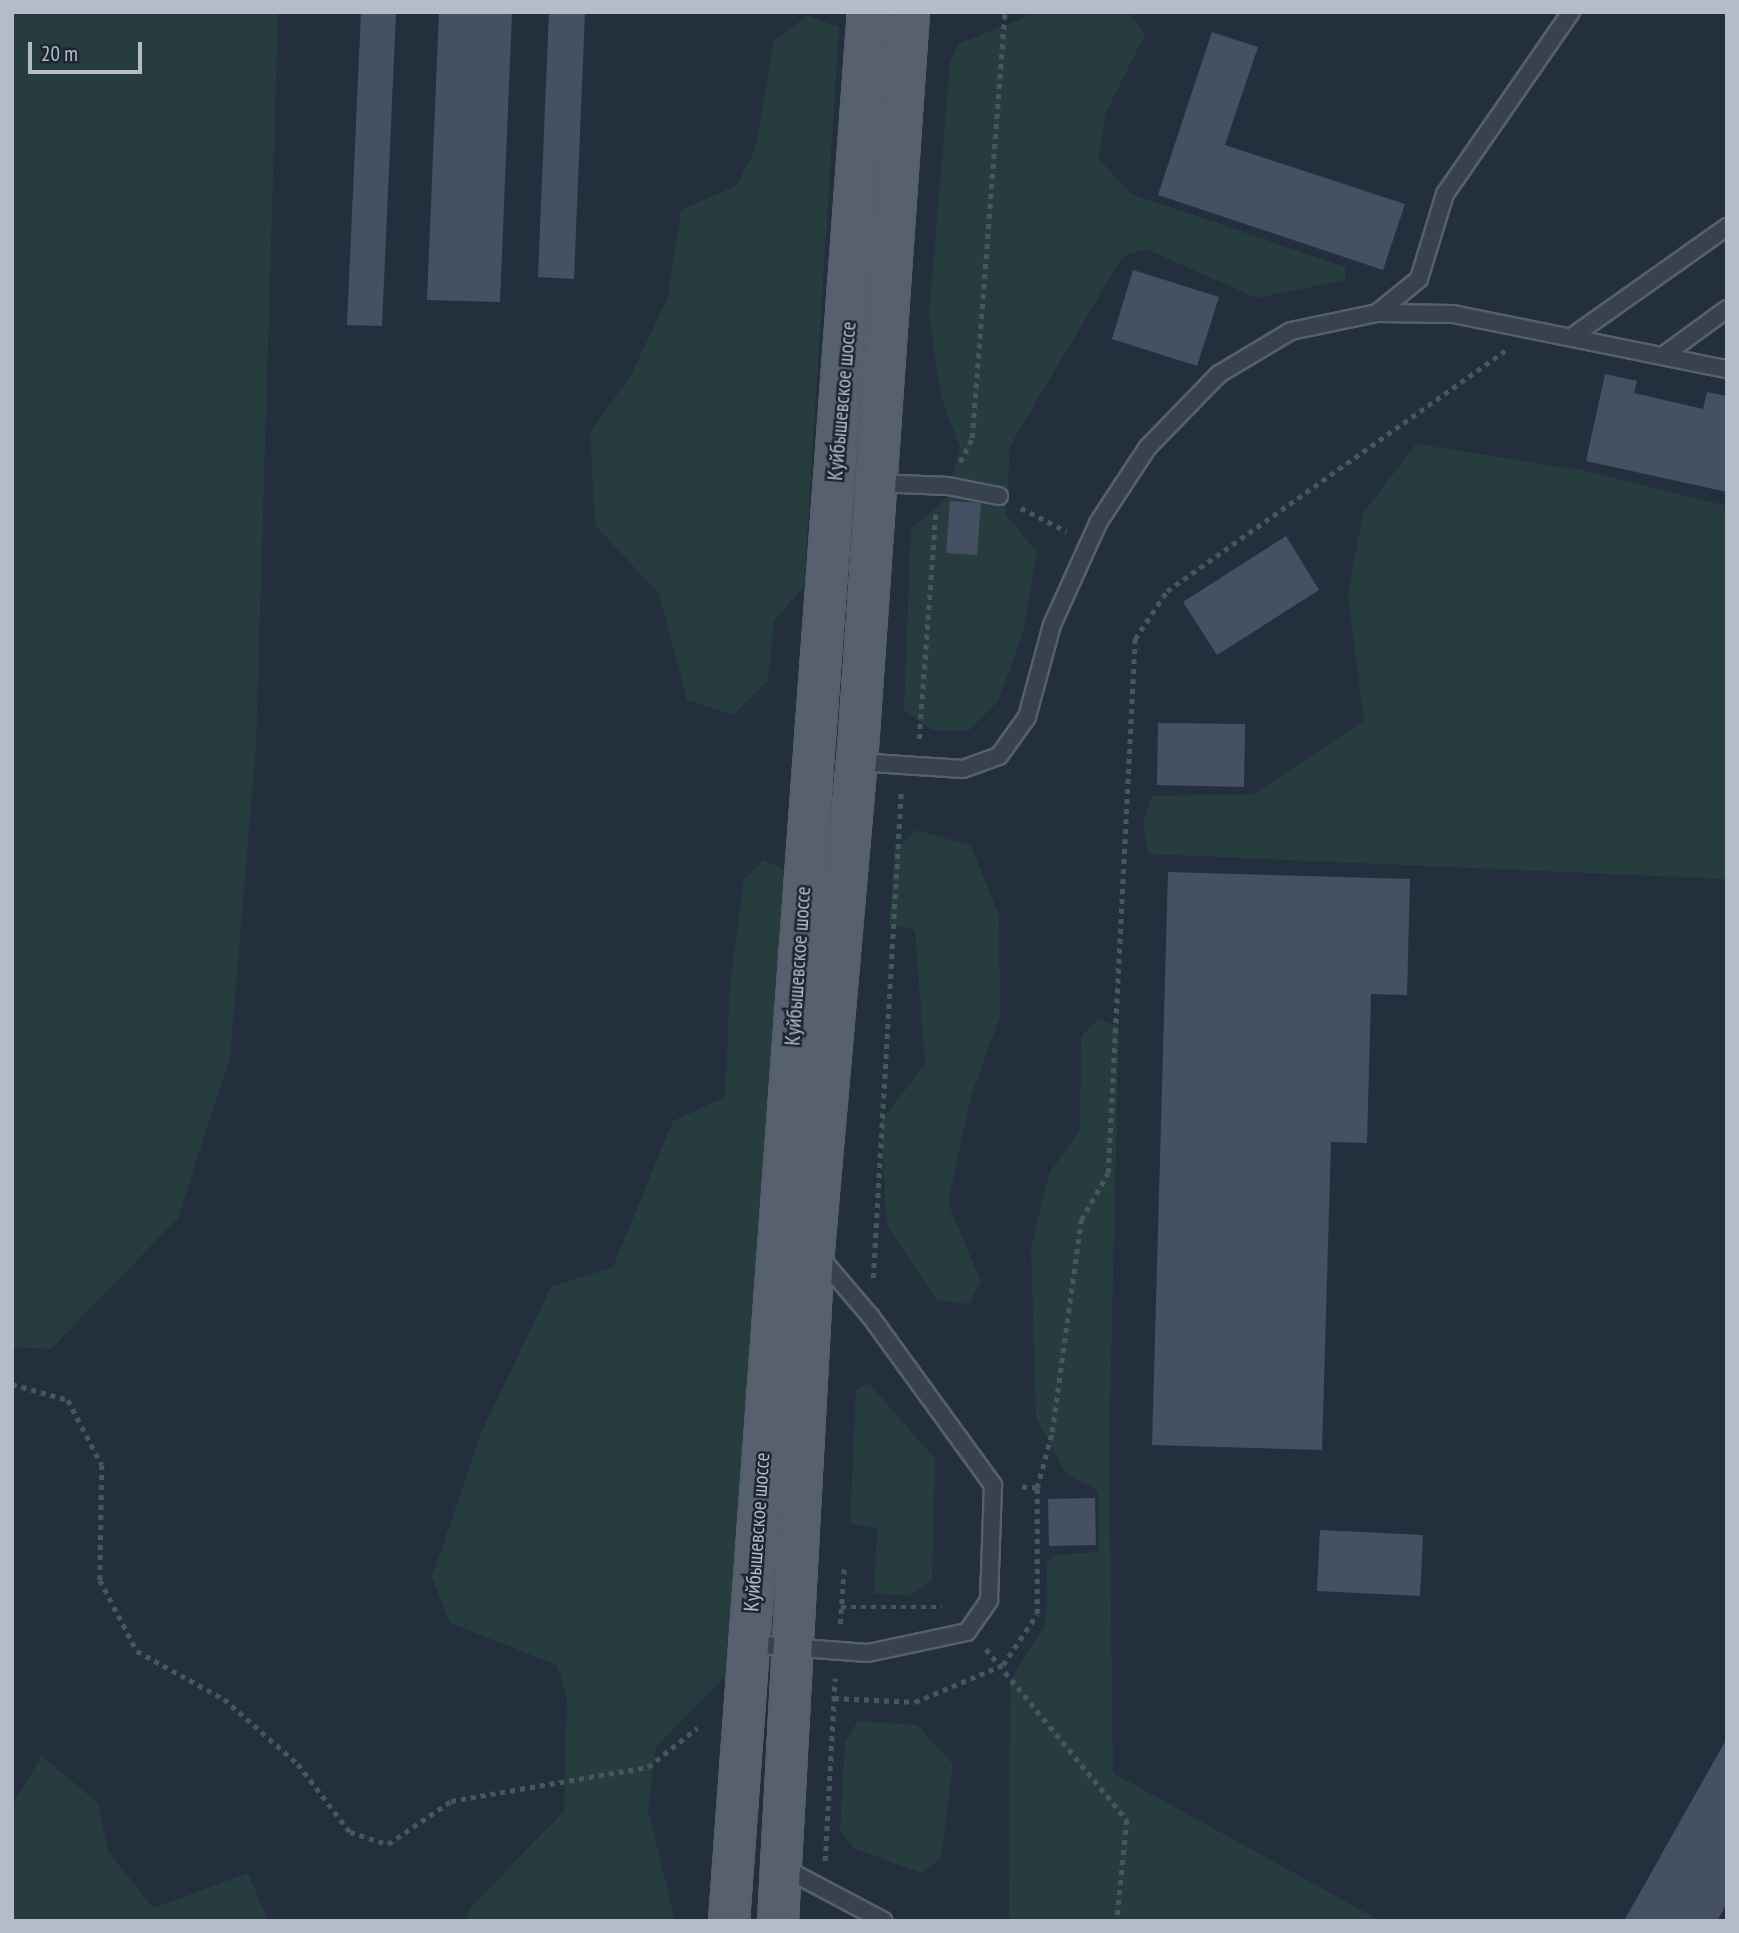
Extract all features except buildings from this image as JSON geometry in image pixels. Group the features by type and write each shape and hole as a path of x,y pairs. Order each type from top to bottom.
{"main road":[{"name":"Куйбышевское шоссе","path":"729,1921 867,12"},
{"name":"Куйбышевское шоссе","path":"778,1921 814,1250 857,762 909,12"}],"lane":[{"path":"1377,313 1419,279 1445,194 1571,12"},
{"path":"1573,337 1727,227"},
{"path":"1664,355 1727,309"},
{"path":"857,762 963,769 999,756 1027,717 1052,625 1089,543 1148,447 1219,374 1291,331 1377,313 1453,314 1727,369"},
{"path":"875,483 948,486 999,496"},
{"path":"748,1644 868,1653 967,1632 989,1600 993,1485 871,1317 814,1250"},
{"path":"782,1867 884,1921"}],"path":[{"path":"871,1317 909,766 937,502 972,438 1005,12"},
{"path":"1037,1488 1052,1432 1081,1220 1108,1173 1135,639 1167,591 1535,330"},
{"path":"999,496 1089,543"},
{"path":"12,1384 68,1400 102,1465 100,1580 137,1651 224,1699 298,1764 350,1832 388,1844 451,1801 648,1767 697,1728"},
{"path":"823,1888 844,1569"},
{"path":"1003,1665 1127,1820 1117,1921"}],"green space":[{"path":"12,12 278,12 256,745 230,1057 178,1218 51,1349 12,1347"},
{"path":"1039,12 1127,12 1145,34 1105,114 1099,159 1131,194 1345,267 1345,280 1257,298 1146,249 1122,257 1010,446 1006,515 1037,552 1022,637 998,701 968,731 932,730 904,710 911,529 946,499 960,448 942,399 929,317 950,63 958,44"},
{"path":"807,16 839,27 804,587 774,620 768,681 733,715 687,700 659,594 595,525 590,432 631,375 668,297 681,210 736,186 755,150 774,41"},
{"path":"1416,444 1581,470 1727,506 1727,879 1149,854 1143,823 1152,796 1254,794 1364,721 1348,595 1363,513"},
{"path":"917,830 971,846 999,916 1000,1016 971,1096 948,1203 981,1282 969,1304 937,1300 887,1226 881,1121 925,1064 915,930 889,925 895,850"},
{"path":"764,860 784,870 726,1675 656,1747 648,1810 675,1921 466,1921 470,1908 564,1811 567,1696 557,1665 450,1623 432,1577 481,1433 551,1287 613,1267 673,1121 725,1097 730,986 744,879"},
{"path":"1098,1019 1119,1026 1109,1447 1113,1773 1381,1921 1009,1921 1010,1681 1046,1623 1047,1564 1054,1555 1099,1552 1098,1491 1065,1472 1036,1417 1031,1248 1049,1174 1080,1129 1081,1037"},
{"path":"869,1383 935,1459 932,1581 909,1596 874,1593 877,1529 850,1523 856,1389"},
{"path":"858,1721 917,1725 953,1764 941,1858 921,1873 854,1848 840,1831 845,1741"},
{"path":"42,1756 98,1803 108,1851 153,1908 248,1873 268,1921 12,1921 12,1805"}]}
